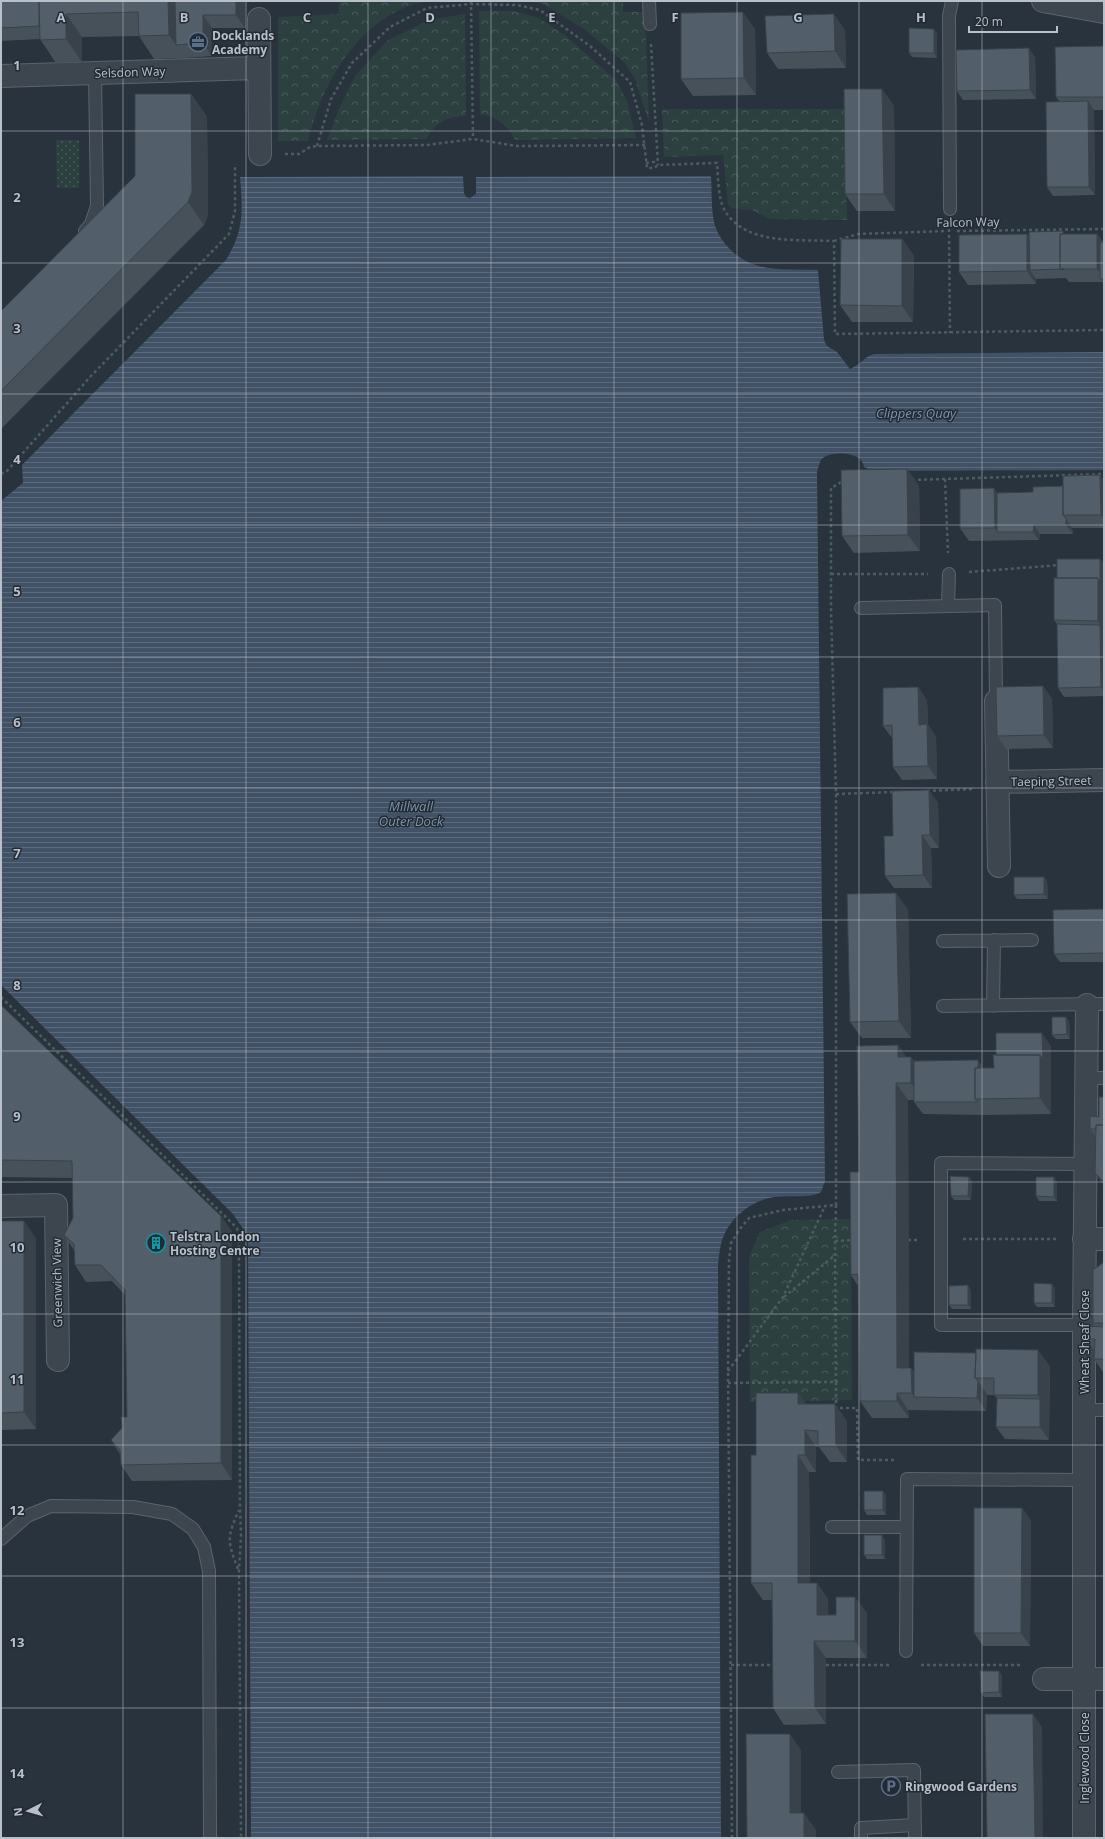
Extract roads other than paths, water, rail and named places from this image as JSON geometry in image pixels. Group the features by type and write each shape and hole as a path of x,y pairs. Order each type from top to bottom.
{"street":[{"path":"1043,1 1104,12"},
{"path":"259,19 260,154"},
{"name":"Selsdon Way","path":"1,76 259,68"},
{"name":"Taeping Street","path":"996,701 998,866"},
{"name":"Taeping Street","path":"997,782 1104,780"},
{"name":"Wheat Sheaf Close","path":"1094,1679 1084,1480 1094,1410 1084,1325 1094,1239 1086,1164 1095,1078 1095,1004"},
{"name":"Greenwich View","path":"1,1206 56,1205 58,1360"},
{"path":"1044,1679 1094,1679"},
{"name":"Inglewood Close","path":"1084,1838 1094,1679"}],"lane":[{"path":"649,1 650,24"},
{"path":"950,209 949,16 952,1"},
{"path":"75,240 91,224 97,206 95,73"},
{"path":"948,606 949,574"},
{"path":"861,608 995,605 996,701"},
{"path":"993,1006 994,940"},
{"path":"943,941 1032,940"},
{"path":"943,1006 1095,1004"},
{"path":"1084,1325 941,1325 941,1163 1086,1164"},
{"path":"906,1652 907,1480 1084,1480"},
{"path":"1,1539 27,1516 51,1506 133,1507 172,1514 193,1529 204,1547 209,1572 210,1838"},
{"path":"832,1527 906,1527"},
{"path":"838,1772 914,1770 915,1838"},
{"path":"861,1838 861,1828 915,1825"}],"water":[{"name":"Millwall Outer Dock","path":"463,176 464,193 466,197 470,198 476,194 476,177 711,176 712,211 717,232 727,246 736,255 757,266 781,269 818,270 824,340 827,346 837,352 850,369 874,354 1104,352 1104,470 873,471 864,467 860,459 852,455 834,454 824,457 820,461 817,472 825,1181 821,1192 817,1194 806,1196 774,1197 751,1205 732,1221 723,1238 720,1250 718,1265 721,1838 251,1838 248,1242 244,1230 233,1214 1,985 1,501 23,483 22,465 226,260 236,239 241,220 242,200 240,177"}],"place":[{"name":"Docklands Academy","path":"198,42"},
{"name":"Telstra London Hosting Centre","path":"156,1243"},
{"name":"Ringwood Gardens","path":"891,1786"}],"water label":[{"name":"Clippers Quay","path":"916,413"}]}
